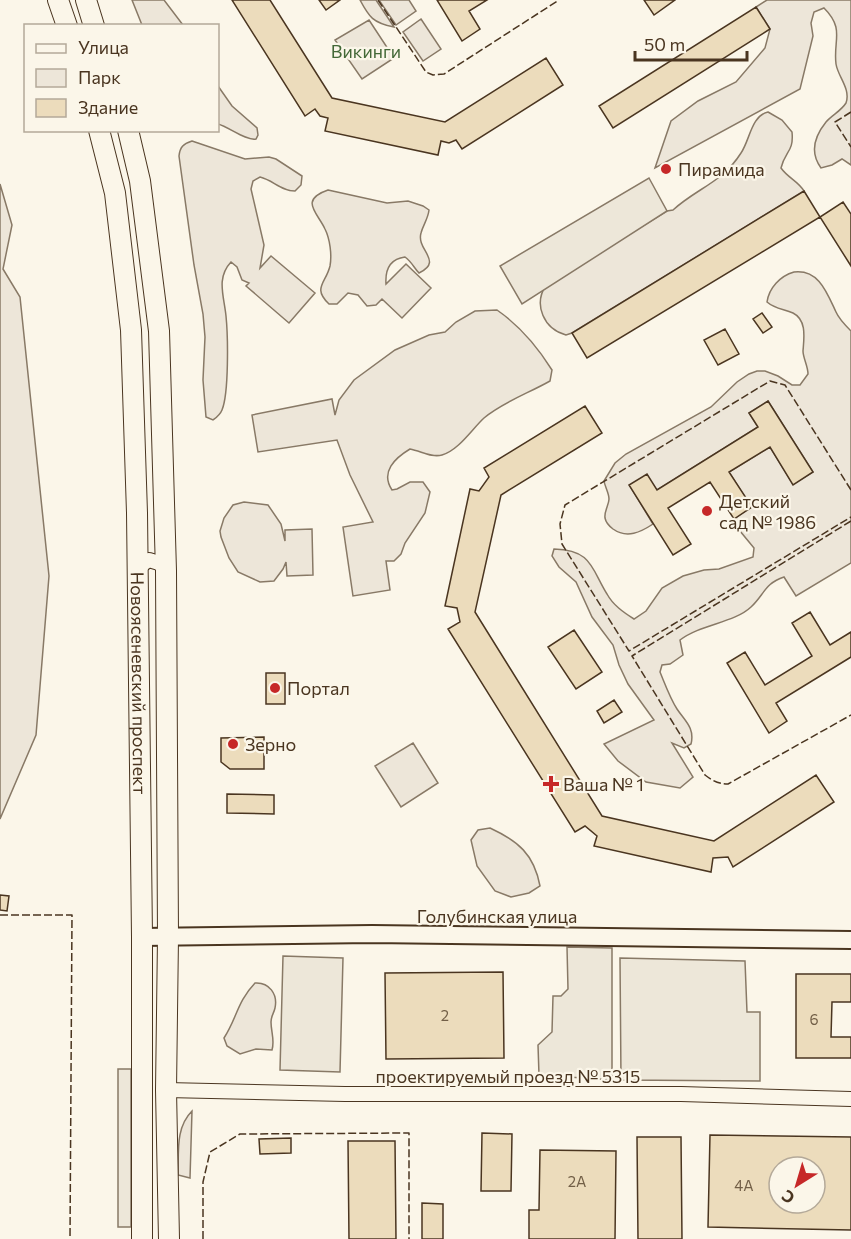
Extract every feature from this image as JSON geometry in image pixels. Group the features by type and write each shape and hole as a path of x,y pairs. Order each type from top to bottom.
{"main road":[{"path":"58,0 66,24"},
{"path":"86,0 93,24"},
{"name":"Новоясеневский проспект","path":"100,132 116,193 131,330 142,937 142,1239"},
{"name":"Новоясеневский проспект","path":"128,132 140,181 159,331 166,571 168,937 166,1090 169,1239"}],"street":[{"path":"137,572 149,560 159,563 166,571"},
{"name":"Голубинская улица","path":"142,937 372,934 851,940"},
{"name":"проектируемый проезд № 5315","path":"166,1090 345,1094 681,1094 851,1099"}],"green space":[{"path":"132,0 164,0 182,24 142,24"},
{"path":"360,0 376,0 394,27 372,18"},
{"path":"379,0 409,0 416,11 396,25"},
{"path":"767,0 851,0 851,165 842,159 821,168 815,157 816,139 819,133 826,122 844,106 847,98 846,88 836,64 836,29 824,8 814,12 811,23 813,36 800,89 655,168 671,121 698,101 736,82 765,48 770,29 756,7"},
{"path":"421,19 441,49 423,61 403,32"},
{"name":"Викинги","path":"369,20 394,58 362,79 335,40"},
{"path":"219,87 232,106 257,128 256,139 247,138 219,124"},
{"path":"768,112 782,120 792,132 792,144 781,168 804,191 572,333 566,335 558,332 547,322 541,308 542,293 546,285 667,211 673,210 726,171 744,148 754,123 762,114"},
{"path":"192,141 245,159 269,157 276,159 302,176 301,185 295,191 285,189 260,177 253,181 251,189 264,245 260,268 271,256 315,293 289,323 246,286 249,283 242,280 237,267 231,262 226,268 222,288 227,337 226,391 222,410 213,420 206,417 203,380 205,337 203,314 179,156 182,146"},
{"path":"0,184 12,225 3,269 20,297 49,576 36,735 0,819"},
{"path":"328,190 387,203 408,201 429,210 421,233 422,245 429,260 426,269 419,273 405,257 392,262 386,274 386,284 406,264 431,288 402,318 382,299 376,305 367,306 358,295 348,293 337,304 329,304 321,294 331,257 327,233 312,202 319,194"},
{"path":"794,272 803,272 816,278 839,317 851,331 851,563 796,596 784,577 769,586 751,607 736,617 698,630 680,640 683,655 670,664 662,665 660,672 674,705 692,733 691,744 684,748 672,743 693,777 680,788 646,782 618,761 604,744 654,720 628,684 613,645 592,617 576,582 559,567 552,556 554,549 576,553 589,562 612,602 634,619 646,611 662,588 683,576 704,570 719,569 753,557 754,548 740,531 734,519 751,507 729,472 770,447 793,484 813,472 768,401 749,413 758,427 657,490 630,486 653,524 644,530 623,534 608,524 605,515 609,497 604,481 615,463 626,454 711,407 737,382 749,374 765,371 792,385 800,385 808,374 803,354 803,325 793,313 776,308 767,302 776,283 784,276"},
{"path":"497,310 528,337 540,353 552,370 550,381 491,412 460,444 448,452 434,456 410,449 395,461 388,471 392,490 410,482 423,482 430,492 425,513 405,543 401,554 394,561 386,561 390,590 353,596 343,527 373,522 350,475 337,440 258,452 252,415 332,399 335,415 339,400 354,380 395,350 429,335 445,332 456,322 475,311"},
{"path":"244,502 268,505 281,524 285,541 285,530 312,529 313,575 287,576 286,562 274,581 260,582 238,572 229,558 220,531 224,518 233,505"},
{"path":"413,743 438,783 401,807 375,766"},
{"path":"490,828 509,838 523,850 534,865 540,886 529,893 511,897 495,891 477,866 471,840 478,830"},
{"path":"255,983 268,987 274,994 276,1003 271,1018 273,1046 272,1050 256,1049 240,1054 227,1046 224,1038 244,997"},
{"path":"192,1111 190,1178 178,1175 178,1150 180,1133"}],"shaded area":[{"path":"649,178 667,211 522,304 500,266"},
{"path":"567,947 612,948 612,1080 539,1075 538,1045 552,1032 553,996 561,996 568,989"},
{"path":"283,956 343,958 340,1072 280,1070"},
{"path":"620,958 745,961 747,1012 760,1012 760,1081 621,1080"},
{"path":"118,1069 131,1069 131,1227 118,1227"}],"building":[{"path":"232,0 270,0 332,98 445,122 546,58 563,85 462,149 456,140 449,143 441,141 438,155 325,131 328,118 320,116 315,109 305,116"},
{"path":"319,0 340,0 326,10"},
{"path":"437,0 487,0 469,11 480,29 462,41"},
{"path":"644,0 675,0 654,15"},
{"path":"756,7 770,29 613,128 599,106"},
{"path":"804,191 820,217 587,358 572,333"},
{"path":"843,202 851,214 851,266 820,217"},
{"path":"762,313 772,327 763,333 753,319"},
{"path":"725,329 739,354 718,365 704,340"},
{"path":"768,401 813,472 793,485 770,447 729,472 752,507 734,519 710,482 668,508 691,544 673,555 629,485 647,474 657,490 758,427 749,413"},
{"path":"585,406 602,433 501,495 475,612 602,816 714,841 816,775 834,802 733,867 728,857 713,858 711,872 594,846 597,836 585,826 575,832 448,629 460,622 457,608 445,606 470,489 479,491 489,477 484,468"},
{"path":"810,612 830,645 851,632 851,657 776,703 787,721 769,733 727,663 745,652 765,685 812,656 792,623"},
{"path":"574,630 602,672 576,689 548,647"},
{"name":"Портал","path":"266,673 285,673 285,704 266,704"},
{"path":"614,700 622,712 604,723 597,711"},
{"path":"264,737 264,769 230,769 221,762 221,738"},
{"path":"227,794 274,795 274,814 227,813"},
{"path":"0,895 9,896 7,911 0,910"},
{"path":"503,972 504,1058 386,1059 385,973"},
{"path":"796,974 851,974 851,1002 832,1002 831,1037 851,1037 851,1058 796,1058"},
{"path":"482,1133 512,1134 511,1191 481,1191"},
{"path":"710,1135 851,1137 851,1230 708,1227"},
{"path":"637,1137 681,1137 682,1239 638,1239"},
{"path":"291,1138 291,1153 260,1154 259,1139"},
{"path":"348,1141 395,1141 396,1239 349,1239"},
{"path":"540,1150 616,1151 615,1239 529,1239 529,1210 539,1210"},
{"path":"422,1203 443,1204 443,1239 422,1239"}],"fence":[{"path":"378,0 426,72 433,75 444,74 559,0"},
{"path":"851,112 835,122 851,147"},
{"path":"851,490 785,385 770,381 565,505 560,524 562,544 629,651 851,517"},
{"path":"851,521 632,656 705,775 718,783 728,784 851,715"},
{"path":"0,915 72,915 70,1239"},
{"path":"203,1239 203,1182 210,1152 240,1134 409,1133 409,1239"}],"place":[{"name":"Пирамида","path":"666,169"},
{"name":"Детский сад № 1986","path":"707,511"},
{"name":"Портал","path":"275,688"},
{"name":"Зерно","path":"233,744"},
{"name":"Ваша № 1","path":"551,784"}]}
